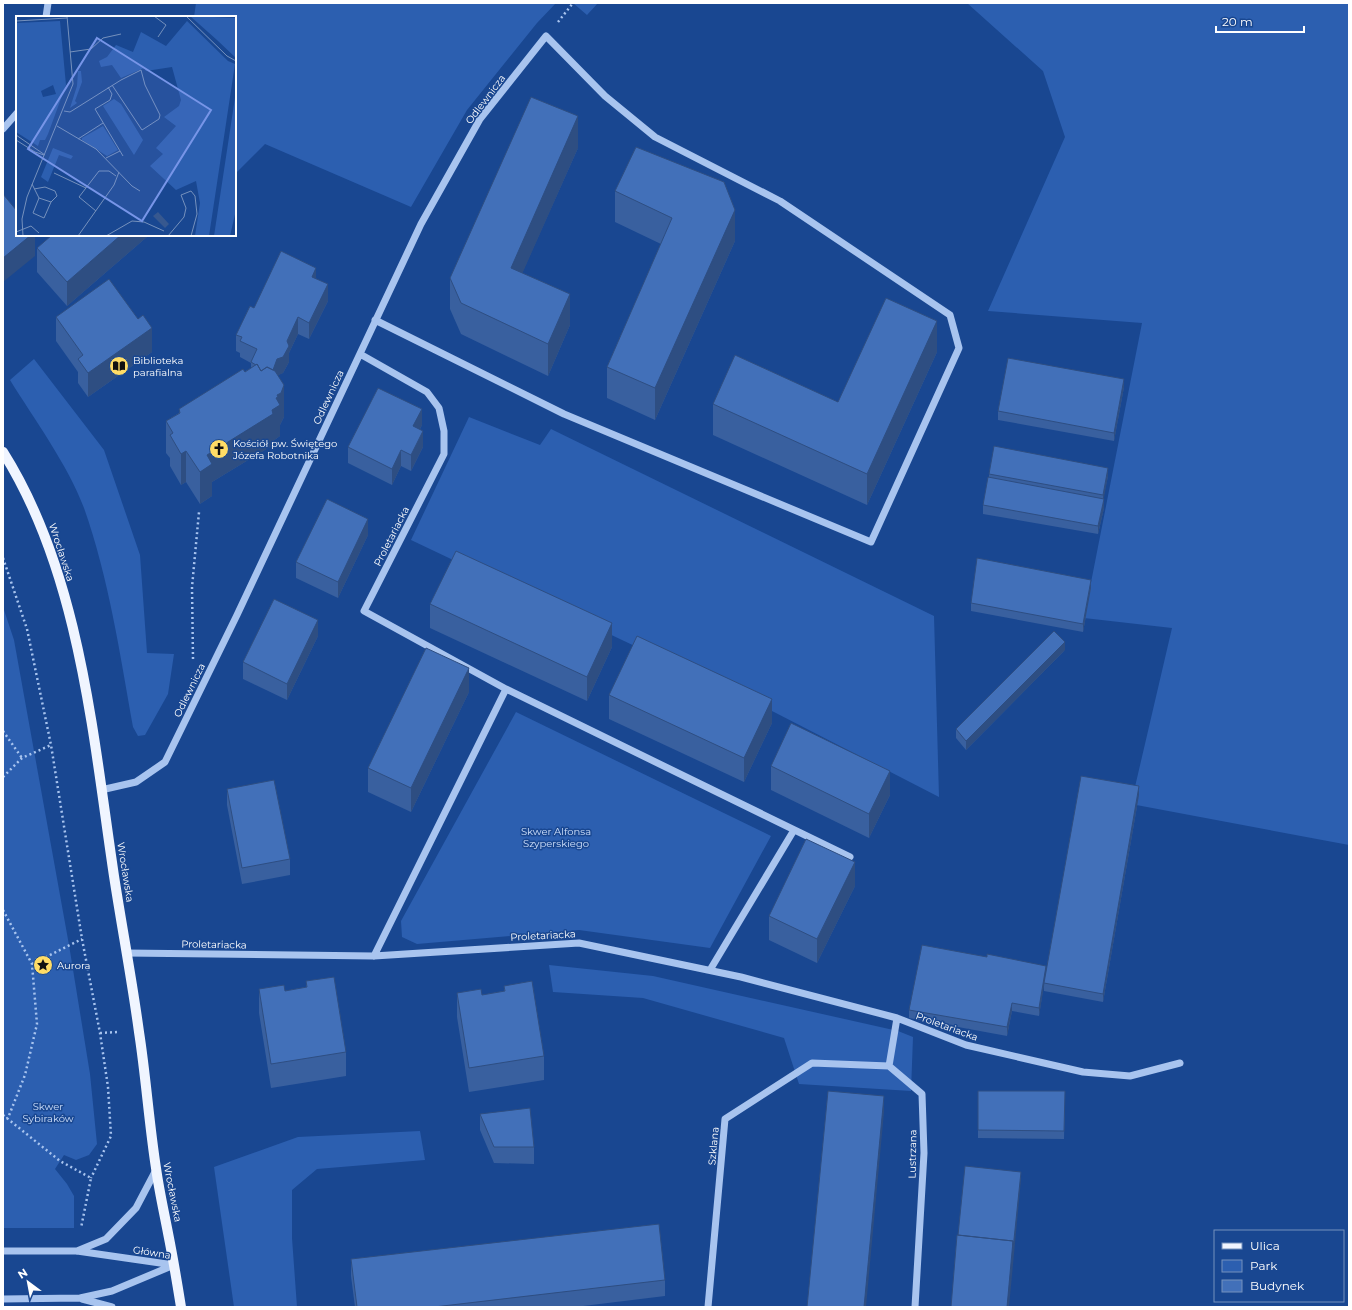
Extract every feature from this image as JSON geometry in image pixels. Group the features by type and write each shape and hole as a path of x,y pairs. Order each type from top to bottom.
{"main road":[{"name":"Wrocławska","path":"3,452 22,485 37,516 67,605 79,657 91,721 139,1031 156,1170 181,1307"}],"street":[{"path":"46,16 48,3"},
{"path":"375,320 564,414 870,542 959,348 950,315 780,201 655,137 606,96 546,36"},
{"name":"Odlewnicza","path":"101,790 136,782 165,762 237,616 421,224 480,119 546,36"},
{"path":"3,129 16,114"},
{"name":"Proletariacka","path":"360,354 427,392 439,408 444,431 444,454 364,611 506,689 850,857"},
{"path":"374,956 506,689"},
{"path":"710,970 794,830"},
{"name":"Proletariacka","path":"126,953 374,956 579,942 741,976 898,1018 966,1045 1083,1072 1130,1076 1180,1063"},
{"path":"889,1066 898,1018"},
{"name":"Szklana","path":"708,1307 726,1120 812,1063 889,1066"},
{"name":"Lustrzana","path":"889,1066 922,1094 924,1153 915,1307"},
{"name":"Główna","path":"77,1251 106,1239 136,1208 156,1170"},
{"name":"Główna","path":"3,1251 77,1251 174,1265"},
{"name":"Główna","path":"3,1299 80,1298 112,1291 174,1265"},
{"name":"Główna","path":"80,1298 112,1307"}],"path":[{"path":"546,36 573,3"},
{"path":"193,665 192,587 199,512"},
{"path":"3,558 27,629 52,745 82,939 100,1033 108,1088 111,1136 91,1178 77,1251"},
{"path":"3,731 22,758"},
{"path":"3,777 22,758 52,745"},
{"path":"3,910 32,964 37,1024 25,1075 8,1118 3,1120"},
{"path":"32,964 82,939"},
{"path":"3,1115 60,1161 91,1178"}],"green space":[{"path":"196,3 556,3 537,23 467,110 411,207 265,144 236,173 236,16 194,16"},
{"path":"573,3 598,3 587,15"},
{"path":"967,3 1349,3 1349,845 1131,804 1172,628 1084,618 1142,323 988,311 1065,137 1043,71"},
{"path":"34,359 104,450 140,555 147,653 174,654 168,694 145,735 138,736 133,727 107,589 93,535 84,508 60,459 10,380"},
{"path":"469,417 540,445 551,429 934,616 939,797 774,712 411,540"},
{"name":"Skwer Sybiraków","path":"3,607 14,640 69,945 90,1074 97,1144 89,1155 76,1160 64,1155 55,1169 74,1196 74,1228 3,1228"},
{"name":"Skwer Alfonsa Szyperskiego","path":"516,712 771,836 710,948 579,930 417,944 402,937 401,921"},
{"path":"549,965 653,976 898,1031 913,1037 911,1091 799,1084 784,1038 643,998 553,992"},
{"path":"420,1131 425,1160 317,1169 292,1190 292,1238 297,1307 234,1307 214,1167 298,1137"}],"building":[{"path":"531,97 578,116 511,268 570,294 548,344 461,303 450,278"},
{"path":"636,147 724,182 735,210 655,388 607,367 672,218 615,191"},
{"path":"3,194 16,210 16,236 30,236 3,258"},
{"path":"51,236 120,236 67,282 37,248"},
{"path":"281,251 316,268 312,277 328,284 309,323 298,317 287,341 289,346 283,357 277,359 273,370 267,367 261,371 257,364 256,365 251,362 257,349 240,341 242,337 236,335 250,306 254,308"},
{"path":"109,279 138,319 143,315 152,328 88,373 78,359 83,355 56,317"},
{"path":"886,298 937,321 867,474 713,404 735,355 838,402"},
{"path":"1008,358 1124,379 1114,433 998,411"},
{"path":"257,364 261,371 267,367 275,371 284,385 281,393 277,395 278,397 276,398 280,405 272,410 273,414 207,455 212,464 200,472 186,451 181,454 170,435 173,433 166,421 180,413 179,409 243,369 245,372"},
{"path":"378,388 422,409 413,426 423,431 411,455 401,450 392,469 348,447"},
{"path":"994,446 1108,468 1103,495 989,474"},
{"path":"988,477 1104,499 1098,526 983,505"},
{"path":"327,499 368,519 338,582 296,562"},
{"path":"456,551 612,623 587,677 430,604"},
{"path":"977,558 1091,580 1083,624 971,603"},
{"path":"274,599 318,620 287,684 243,662"},
{"path":"1054,631 1065,642 966,741 956,729"},
{"path":"637,636 772,699 744,758 609,695"},
{"path":"426,648 469,668 411,788 368,768"},
{"path":"791,723 890,771 869,814 771,766"},
{"path":"1081,776 1139,786 1103,994 1044,983"},
{"path":"274,780 290,859 242,868 227,789"},
{"path":"806,839 855,862 817,939 769,916"},
{"path":"922,945 987,957 987,954 1046,966 1039,1008 1012,1003 1007,1027 909,1010"},
{"path":"334,977 346,1052 271,1064 259,989 284,985 285,991 307,987 306,981"},
{"path":"532,981 544,1056 469,1068 457,993 481,989 482,995 505,991 504,986"},
{"path":"828,1091 884,1096 864,1307 807,1307"},
{"path":"978,1091 1065,1091 1064,1131 978,1130"},
{"path":"530,1108 534,1147 494,1147 480,1114"},
{"path":"965,1166 1021,1172 1013,1249 1013,1241 958,1235"},
{"path":"659,1224 665,1280 434,1307 357,1307 351,1259"},
{"path":"957,1235 1013,1241 1007,1307 951,1307"}],"place":[{"name":"Biblioteka parafialna","path":"119,366"},
{"name":"Kościół pw. Świętego Józefa Robotnika","path":"219,449"},
{"name":"Aurora","path":"43,965"}]}
